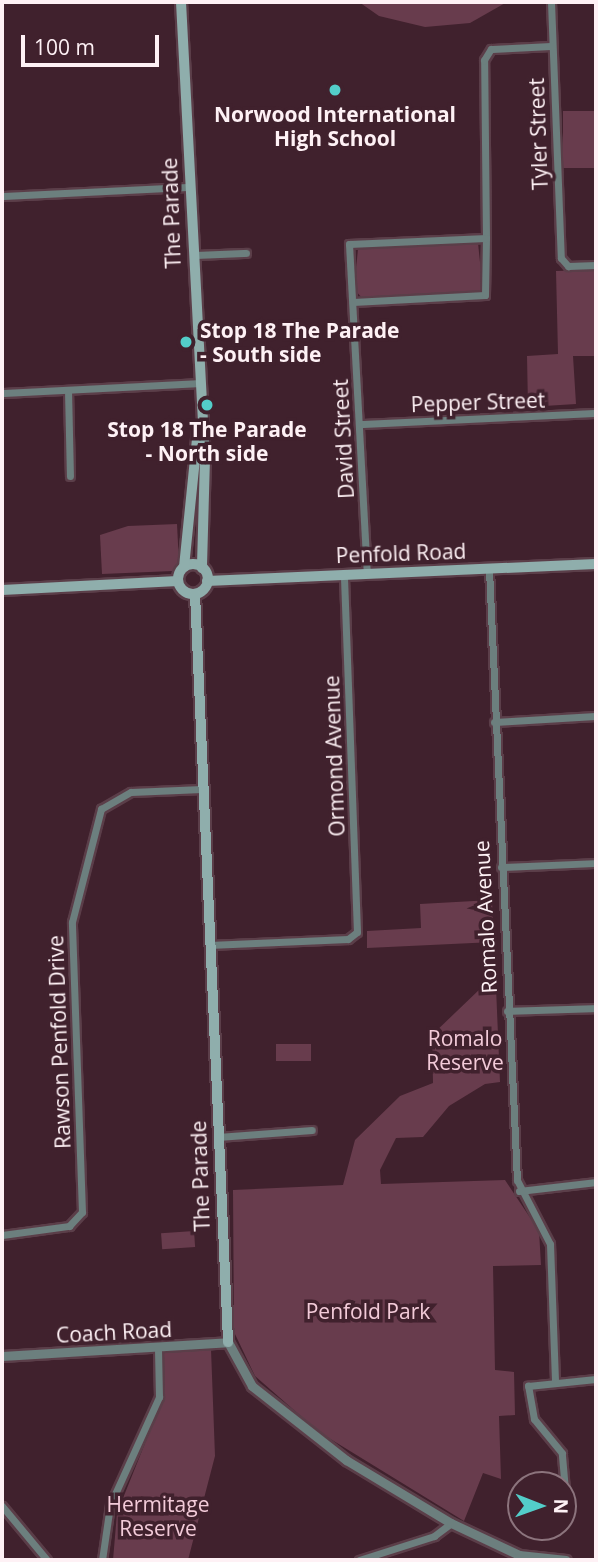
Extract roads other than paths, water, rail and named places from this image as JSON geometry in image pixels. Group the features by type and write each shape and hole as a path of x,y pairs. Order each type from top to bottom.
{"main road":[{"name":"The Parade","path":"181,2 200,423 205,458 202,568"},
{"name":"The Parade","path":"178,581 184,568 200,423"},
{"name":"Penfold Road","path":"207,581 596,564"},
{"path":"2,590 178,581 195,594 207,581 202,568 184,568"},
{"name":"The Parade","path":"195,594 208,945 228,1342"}],"street":[{"name":"Tyler Street","path":"551,2 564,263 596,265"},
{"path":"354,302 485,295 484,60 491,49 552,46"},
{"path":"2,196 189,187"},
{"name":"David Street","path":"367,574 361,424 349,244 486,239"},
{"path":"192,255 246,253"},
{"path":"2,393 198,383"},
{"path":"68,390 70,476"},
{"name":"Pepper Street","path":"361,424 596,413"},
{"name":"Romalo Avenue","path":"489,569 507,1011 519,1191 550,1244 555,1381"},
{"name":"Ormond Avenue","path":"208,945 355,936 344,575"},
{"path":"494,722 596,716"},
{"name":"Rawson Penfold Drive","path":"2,1235 69,1226 82,1212 72,922 101,809 131,792 202,789"},
{"path":"501,867 596,863"},
{"path":"507,1011 596,1008"},
{"path":"218,1137 312,1130"},
{"path":"519,1191 596,1182"},
{"name":"Coach Road","path":"2,1356 228,1342"},
{"name":"The Parade","path":"228,1342 252,1386 297,1425 451,1523 519,1555 566,1560"},
{"path":"102,1560 110,1505 159,1397 159,1348"},
{"path":"563,1471 562,1453 527,1401 528,1386 538,1382 596,1379"},
{"path":"2,1506 47,1560"},
{"path":"359,1560 433,1536 451,1523"}],"place":[{"name":"Norwood International High School","path":"335,90"},
{"name":"Stop 18 The Parade - South side","path":"186,342"},
{"name":"Stop 18 The Parade - North side","path":"207,405"}],"park label":[{"name":"Romalo Reserve","path":"465,1050"},
{"name":"Penfold Park","path":"368,1311"},
{"name":"Hermitage Reserve","path":"158,1516"}]}
